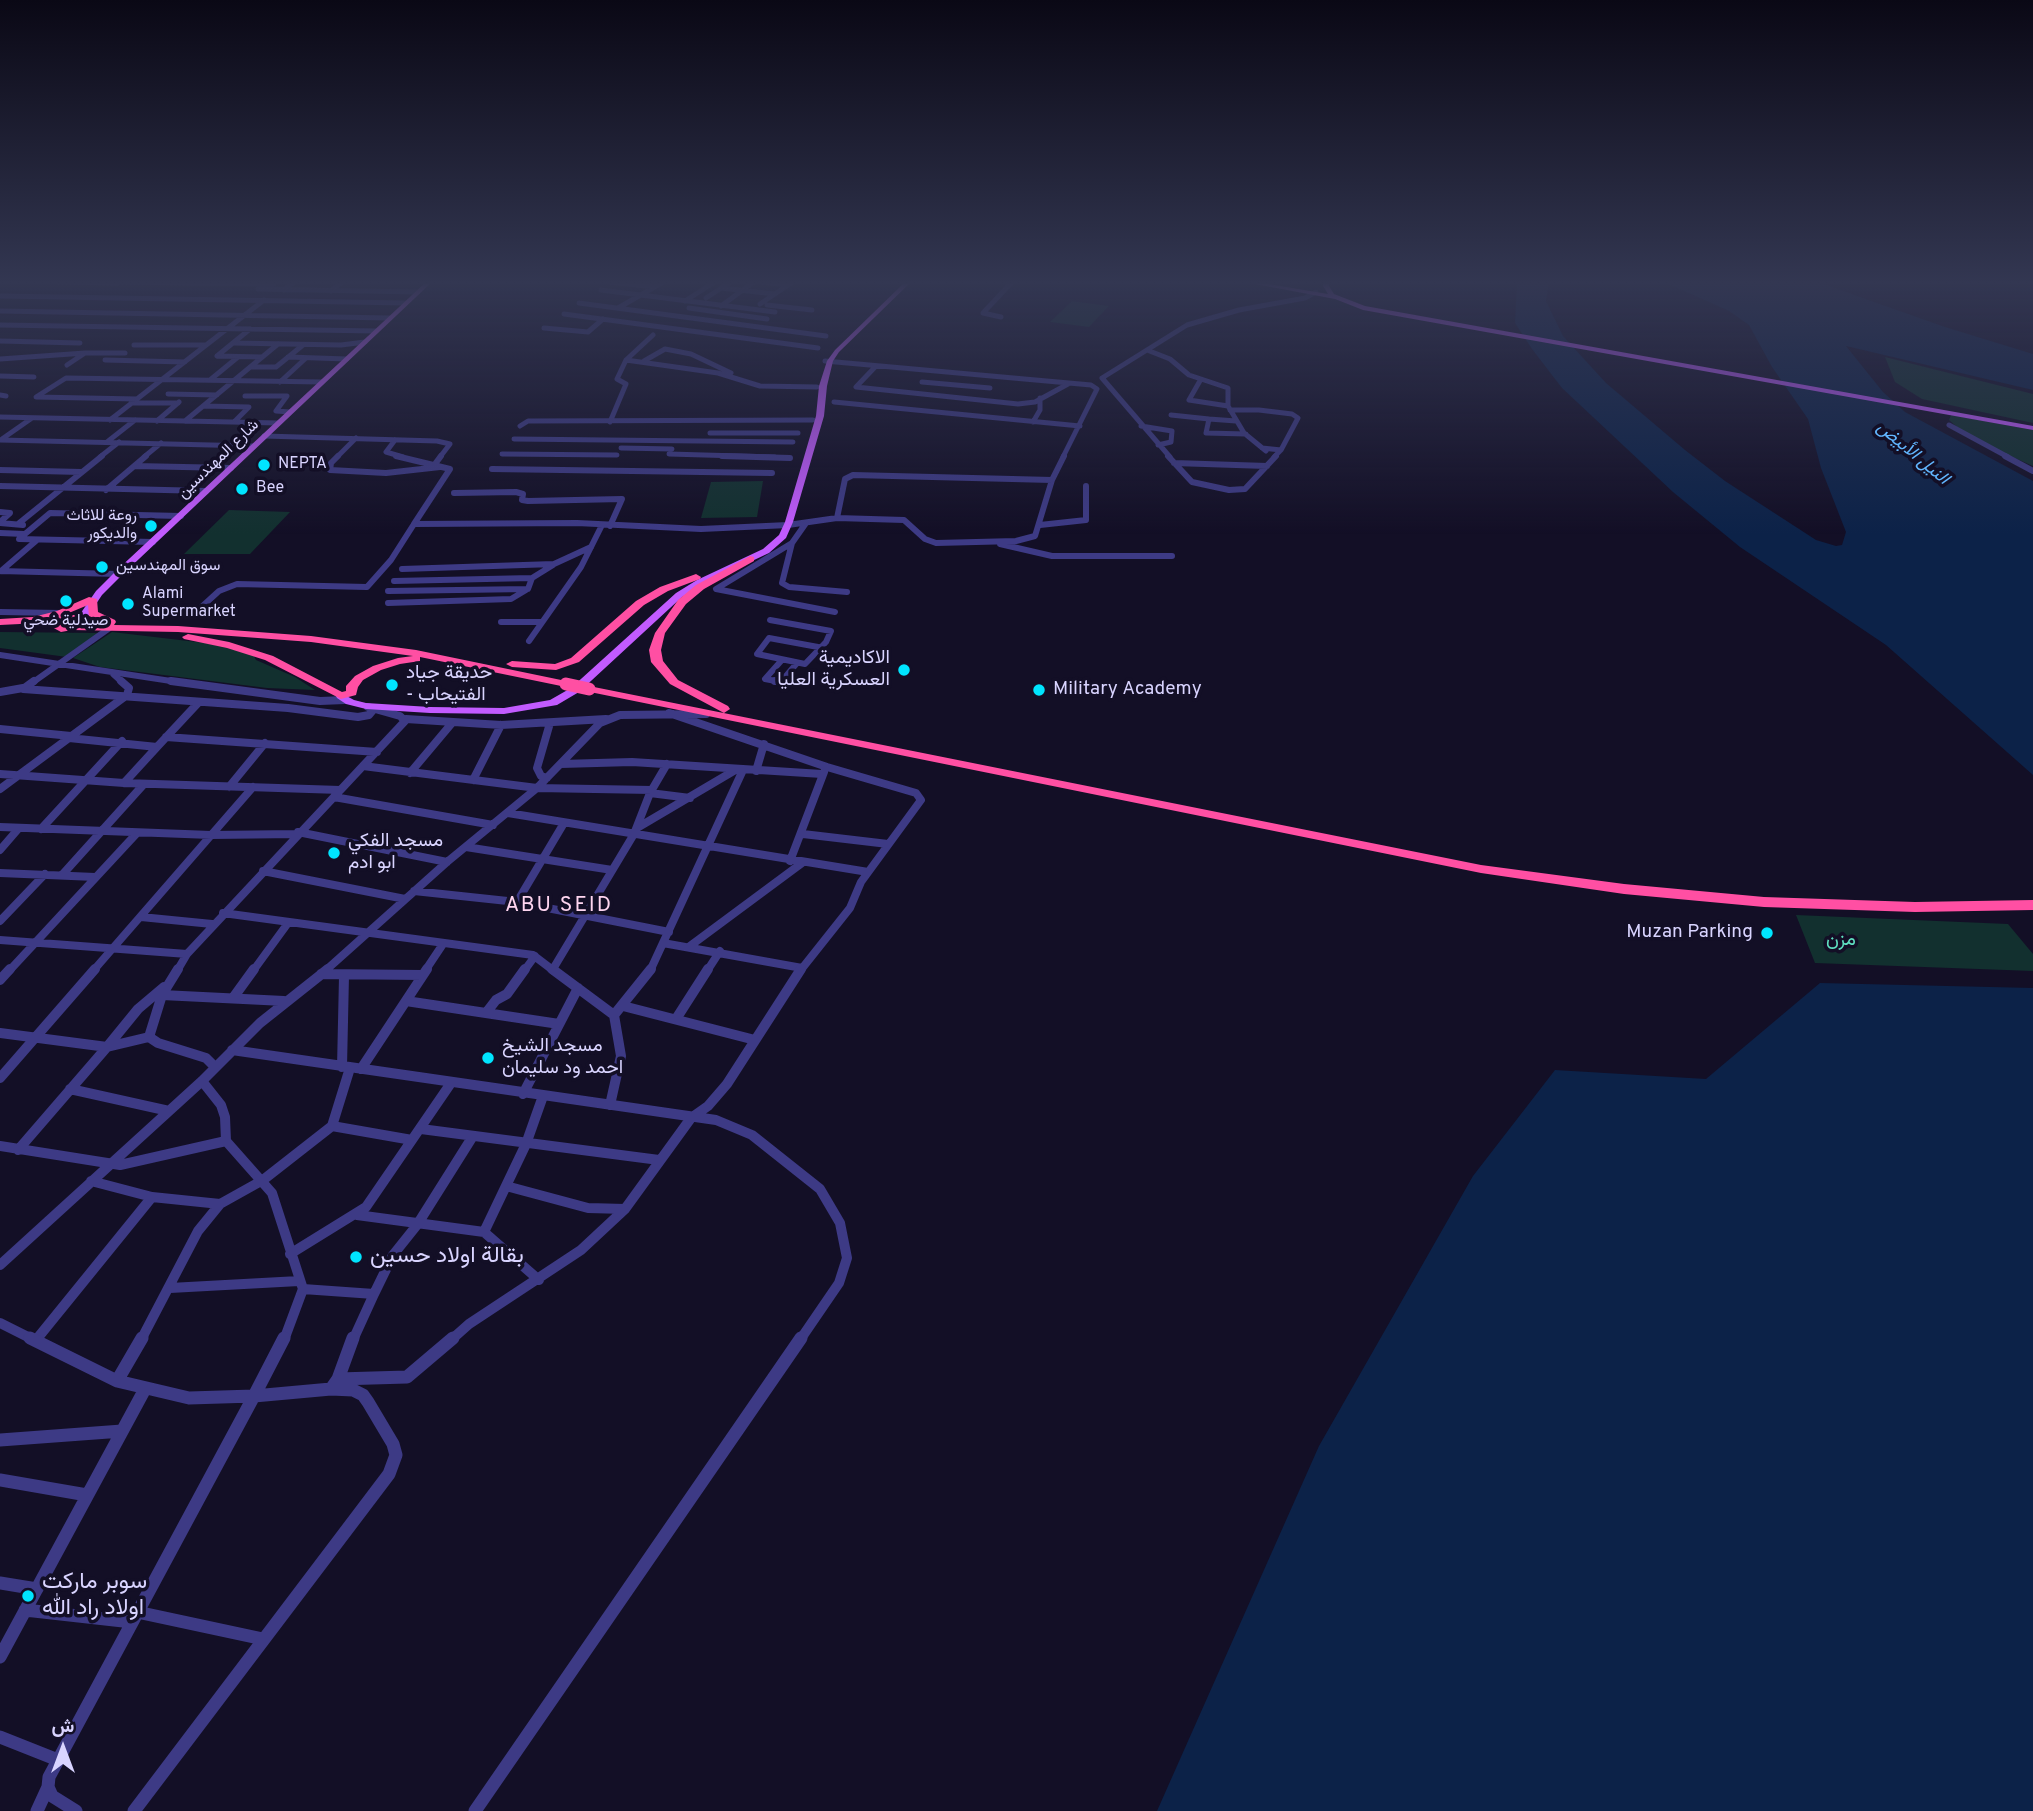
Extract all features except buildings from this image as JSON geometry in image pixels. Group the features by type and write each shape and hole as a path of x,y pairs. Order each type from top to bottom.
{"highway":[{"path":"720,712 674,682 657,662 656,650 660,633 682,602 700,587 750,559"},
{"path":"485,661 548,667 566,664 585,652 640,603 664,589 696,577"},
{"path":"0,628 68,621 94,598"},
{"path":"94,598 93,614 111,625 242,648 291,667 346,696 359,678 391,663 412,659 463,663"},
{"path":"0,622 68,621 289,631 378,641 1481,869 1624,889 1764,902 2033,905"},
{"path":"124,628 210,630 311,639 570,681"},
{"path":"1974,903 2033,897"}],"main road":[{"name":"شارع المهندسين","path":"68,621 340,366"},
{"path":"346,696 398,705 497,707 544,701 571,686 666,599 696,577 764,547 776,538 785,525 813,420 817,387 826,366"},
{"path":"346,696 370,707 505,711 553,703 575,690 679,595 708,577 750,559 777,542 820,416 827,366"},
{"path":"1684,366 2033,428"}],"street":[{"path":"110,419 180,366"},
{"path":"210,380 228,366"},
{"path":"186,421 250,367 278,366"},
{"path":"280,382 298,366"},
{"path":"601,440 612,422 626,384 617,379 623,366"},
{"path":"672,366 718,373 760,386 817,387"},
{"path":"716,366 729,371 736,379"},
{"path":"414,524 701,529 785,525 837,518 904,520 925,539 936,543 992,542 1029,538 1036,533 1052,480 1097,389 1091,385 871,366"},
{"path":"876,366 856,387 1018,404 1040,398 1068,384"},
{"path":"1123,366 1101,380 1192,482 1233,491 1245,489 1281,450 1298,418 1292,414 1229,408 1189,400 1201,379"},
{"path":"1178,366 1189,375 1228,388 1229,408 1236,421 1246,434 1274,458"},
{"path":"914,393 930,371"},
{"path":"0,376 34,377"},
{"path":"137,399 36,397 64,379 322,382"},
{"path":"157,403 187,380"},
{"path":"234,406 260,381"},
{"path":"922,382 990,388"},
{"path":"863,405 876,391"},
{"path":"168,394 217,395"},
{"path":"157,421 189,395"},
{"path":"245,396 287,396 276,411 290,412"},
{"path":"1033,422 1040,410 1040,398"},
{"path":"834,402 1080,426"},
{"path":"131,403 178,403"},
{"path":"204,406 250,408 234,422"},
{"path":"1171,415 1236,421"},
{"path":"0,417 278,423"},
{"path":"1,440 32,418"},
{"path":"1209,419 1206,433 1246,434"},
{"path":"107,442 135,420"},
{"path":"520,426 528,421 813,420"},
{"path":"707,441 715,422"},
{"path":"1949,425 2033,471"},
{"path":"1141,426 1171,429 1169,442 1158,445"},
{"path":"710,433 798,433"},
{"path":"264,436 450,444 435,464"},
{"path":"356,438 331,463 330,470 397,473 445,467"},
{"path":"514,439 793,442"},
{"path":"1,440 254,446"},
{"path":"196,612 219,591 237,584 367,587 391,560 450,469 388,454 386,452 396,440"},
{"path":"560,470 579,440"},
{"path":"609,471 624,441"},
{"path":"648,449 652,441"},
{"path":"666,471 671,452 678,441"},
{"path":"717,472 728,441"},
{"path":"18,524 119,442"},
{"path":"106,490 161,443"},
{"path":"621,448 723,456 790,457"},
{"path":"1262,448 1281,450"},
{"path":"502,454 617,455"},
{"path":"1174,463 1267,466"},
{"path":"135,466 231,468"},
{"path":"492,469 772,472"},
{"path":"0,470 82,471"},
{"path":"837,518 845,479 853,475 1052,480"},
{"path":"0,486 206,491"},
{"path":"1040,525 1086,520 1086,486"},
{"path":"454,493 522,493 522,500 622,499 529,641"},
{"path":"0,512 10,513 0,523"},
{"path":"153,542 19,539 52,513 181,516"},
{"path":"0,523 34,525"},
{"path":"806,523 792,543 782,583 789,587 847,592"},
{"path":"2,534 24,534"},
{"path":"1,571 37,540"},
{"path":"992,542 1052,556 1172,556"},
{"path":"792,543 716,589 835,612"},
{"path":"387,603 511,599 528,589 533,578 554,564 591,547"},
{"path":"410,592 428,561"},
{"path":"402,569 554,564"},
{"path":"443,602 461,567"},
{"path":"1,571 118,574"},
{"path":"394,580 533,578"},
{"path":"388,592 528,589"},
{"path":"0,612 68,621"},
{"path":"770,620 831,631 826,642 805,664 757,654 769,638 818,648"},
{"path":"501,622 542,622"},
{"path":"783,640 796,624"},
{"path":"0,692 23,688 111,625"},
{"path":"0,655 320,701 346,696"},
{"path":"781,661 765,679 781,682 797,663"},
{"path":"0,789 124,697 129,688 112,673"},
{"path":"23,688 36,692 288,708 358,717 369,715 370,707 405,719 501,725 635,714 720,712"},
{"path":"124,783 198,703"},
{"path":"0,1323 117,1381 189,1398 254,1396 407,1377 485,1313 582,1250 625,1209 691,1118 717,1098 802,968 850,908 868,872 921,797 916,793 825,771 764,744 669,713"},
{"path":"0,1265 202,1081 284,1001 371,933 447,862 537,788 594,728 608,718"},
{"path":"149,1037 162,995 187,954 405,719"},
{"path":"410,773 452,723"},
{"path":"547,778 541,776 537,768 550,723"},
{"path":"473,780 501,725"},
{"path":"0,729 157,747"},
{"path":"166,737 377,752"},
{"path":"41,829 122,741"},
{"path":"229,787 265,743"},
{"path":"756,771 764,744"},
{"path":"561,764 667,764 756,771 825,771"},
{"path":"553,970 635,831 651,792 667,764"},
{"path":"363,766 537,788 651,792 691,798"},
{"path":"635,831 740,770"},
{"path":"614,1015 649,974 709,846 740,770"},
{"path":"790,861 803,834 825,771"},
{"path":"0,774 86,781 337,793 494,825"},
{"path":"62,875 144,784"},
{"path":"0,1077 253,787"},
{"path":"508,813 635,831 790,861 868,872"},
{"path":"517,902 564,823"},
{"path":"0,827 211,835 297,833 447,862"},
{"path":"0,850 19,828"},
{"path":"0,980 137,833"},
{"path":"803,834 888,845"},
{"path":"466,847 612,870"},
{"path":"690,946 802,863"},
{"path":"263,870 405,899"},
{"path":"0,873 95,877"},
{"path":"0,921 45,874"},
{"path":"414,891 517,902 669,932"},
{"path":"223,913 535,956 614,1015 621,1056 610,1105"},
{"path":"141,916 212,925"},
{"path":"233,998 288,923"},
{"path":"0,940 187,954"},
{"path":"663,943 720,951 802,968"},
{"path":"117,1381 170,1288 198,1231 220,1204 263,1180 332,1126 351,1068 406,1001 443,944"},
{"path":"676,1019 720,951"},
{"path":"486,1013 496,1000 507,994 535,956"},
{"path":"321,974 423,975"},
{"path":"344,976 351,1068"},
{"path":"18,1150 144,1003 168,984"},
{"path":"523,1094 578,988"},
{"path":"162,995 284,1001"},
{"path":"406,1001 559,1024"},
{"path":"623,1006 755,1040"},
{"path":"0,1033 107,1047 149,1037 158,1043 206,1058 215,1067"},
{"path":"232,1050 716,1120 752,1135 820,1189 840,1223 847,1258 839,1283 821,1312 762,1391 475,1811"},
{"path":"37,1811 48,1787 49,1777 280,1349 301,1285 272,1193 226,1141 225,1117 221,1105 202,1081"},
{"path":"290,1254 358,1215 451,1083"},
{"path":"70,1089 169,1111"},
{"path":"484,1232 526,1144 543,1097"},
{"path":"332,1126 412,1140"},
{"path":"421,1129 659,1160"},
{"path":"335,1384 355,1333 393,1255 417,1225 472,1136"},
{"path":"0,1146 110,1164 134,1163 226,1141"},
{"path":"91,1181 152,1197 220,1204"},
{"path":"506,1186 588,1209 625,1209"},
{"path":"36,1340 152,1197"},
{"path":"358,1215 484,1232 538,1280"},
{"path":"0,1253 15,1252"},
{"path":"170,1288 301,1285 374,1294"},
{"path":"134,1811 389,1474 396,1455 390,1434 363,1395 335,1384"},
{"path":"0,1657 145,1389"},
{"path":"0,1440 122,1431"},
{"path":"0,1480 87,1495"},
{"path":"0,1583 37,1589"},
{"path":"25,1610 135,1617 263,1639"},
{"path":"0,1737 58,1760"},
{"path":"48,1787 51,1796 76,1811"}],"green space":[{"path":"1888,366 1919,366 2033,394 2033,423 1922,399 1895,382"},
{"path":"1951,415 2033,430 2033,466 1970,438 1949,420"},
{"path":"763,481 757,517 701,518 711,482"},
{"path":"229,510 290,512 250,554 184,554"},
{"path":"0,632 101,633 67,657 0,648"},
{"path":"112,632 205,643 253,654 256,660 295,677 315,690 267,688 100,667 73,658"},
{"name":"مزن","path":"1796,915 2008,924 2033,954 2033,971 1815,963"}],"water":[{"name":"النيل الأبيض","path":"1545,366 1590,366 1606,383 1725,481 1816,540 1836,546 1842,545 1846,532 1821,468 1808,419 1771,366 1862,366 1883,392 1905,412 2033,481 2033,775 1886,645 1740,547 1673,492 1562,388"},
{"path":"1929,366 2033,366 2033,390"},
{"path":"1820,983 2033,988 2033,1811 1157,1811 1319,1446 1473,1176 1555,1070 1706,1079"}],"place":[{"name":"NEPTA","path":"264,465"},
{"name":"Bee","path":"242,489"},
{"name":"روعة للاثاث والديكور","path":"151,526"},
{"name":"سوق المهندسين","path":"102,567"},
{"name":"صيدلية ضحي","path":"66,601"},
{"name":"Alami Supermarket","path":"128,604"},
{"name":"الاكاديمية العسكرية العليا","path":"904,670"},
{"name":"حديقة جياد - الفتيحاب","path":"392,685"},
{"name":"Military Academy","path":"1039,690"},
{"name":"مسجد الفكي ابو ادم","path":"334,853"},
{"name":"Muzan Parking","path":"1767,933"},
{"name":"مسجد الشيخ احمد ود سليمان","path":"488,1058"},
{"name":"بقالة اولاد حسين","path":"356,1257"},
{"name":"سوبر ماركت اولاد راد الله","path":"28,1596"}],"district":[{"name":"ABU SEID","path":"559,907"}]}
